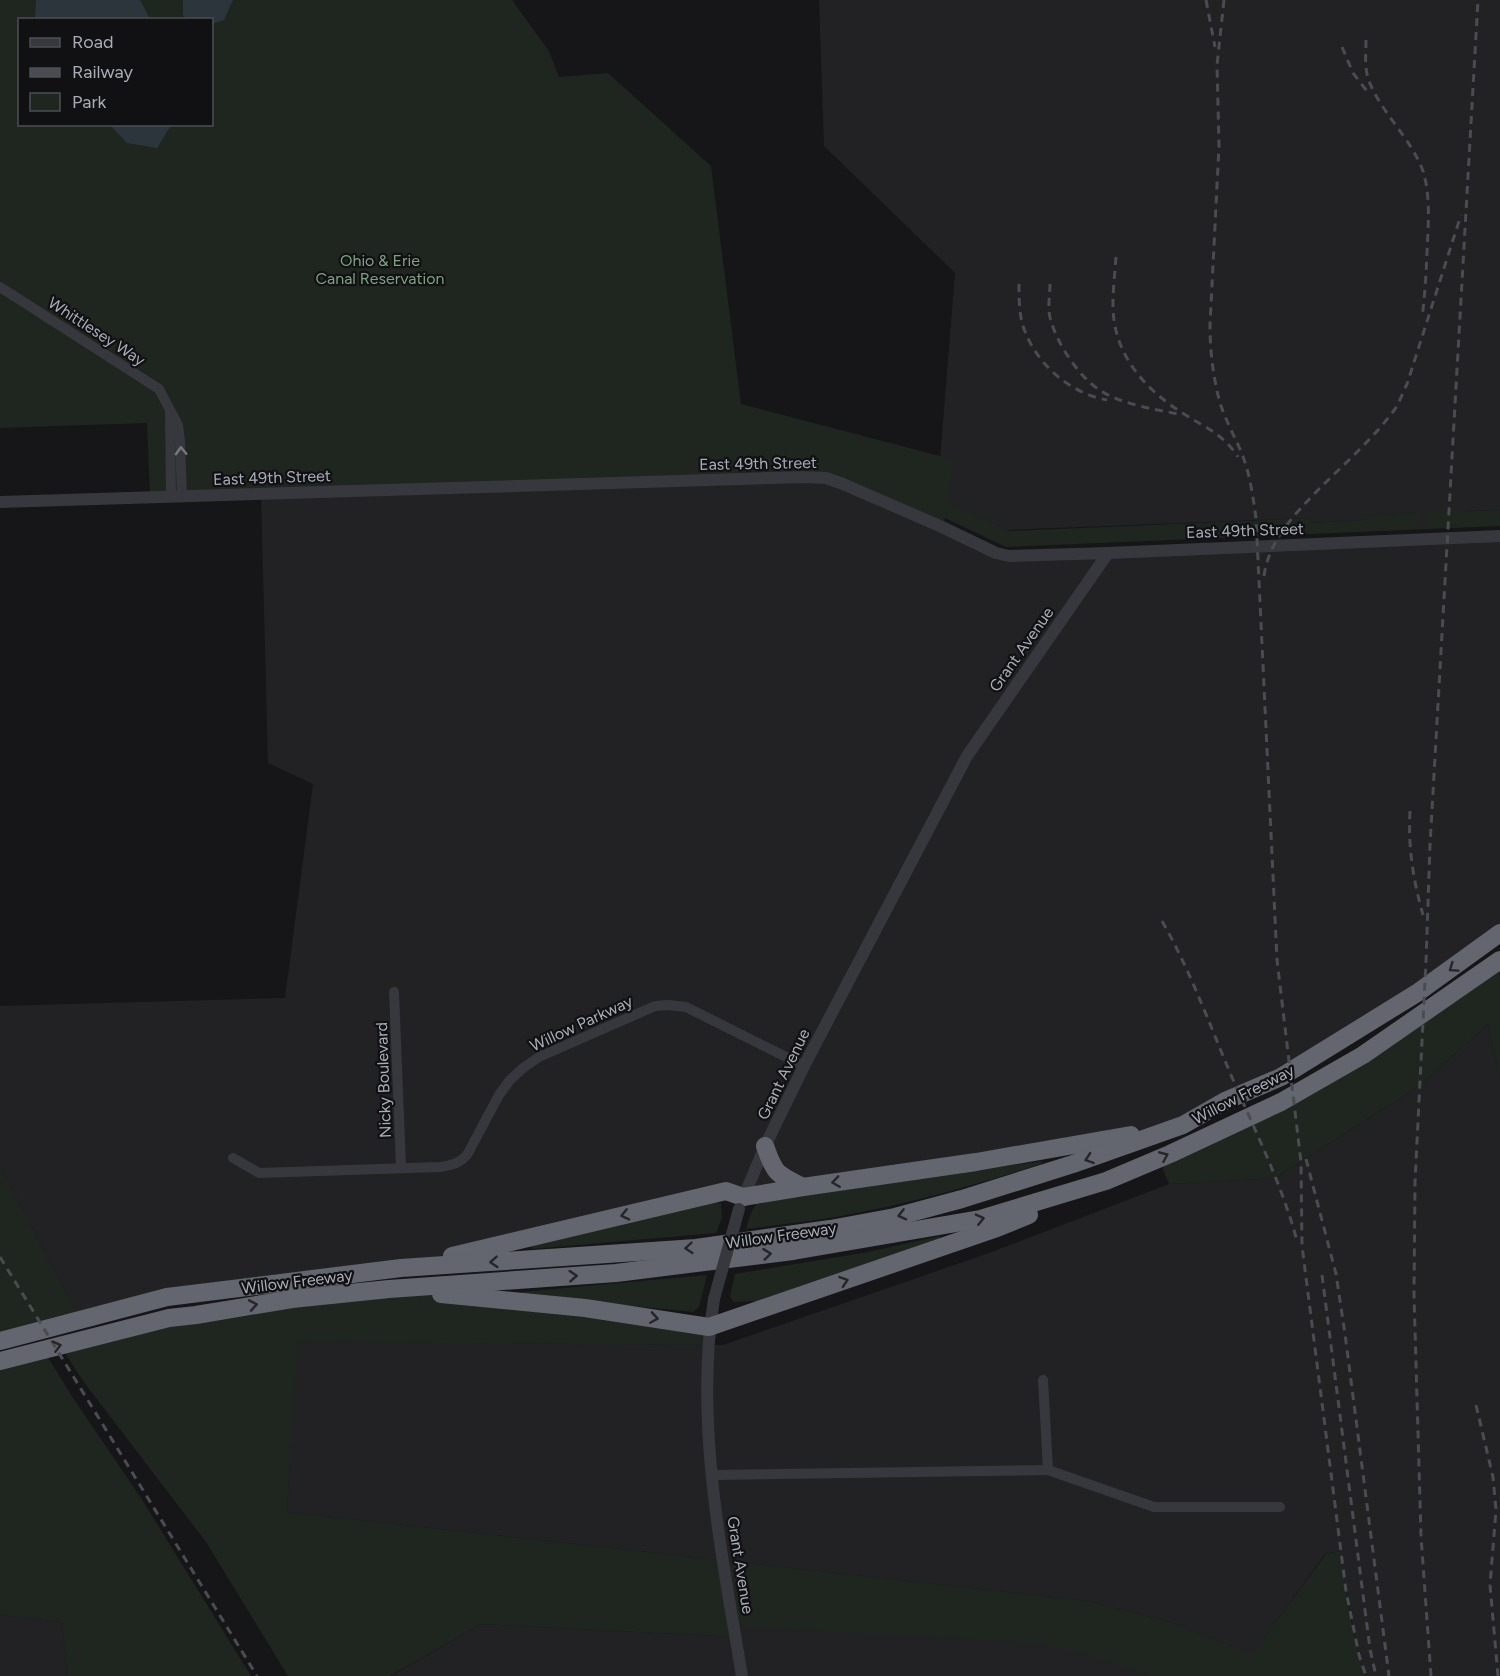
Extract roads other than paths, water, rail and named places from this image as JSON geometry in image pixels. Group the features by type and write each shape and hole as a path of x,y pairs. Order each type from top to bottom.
{"highway":[{"name":"Willow Freeway","path":"0,1341 167,1297 401,1268 696,1248 895,1217 962,1199 1073,1164 1183,1125 1226,1101 1281,1077 1417,993 1500,933"},
{"name":"Willow Freeway","path":"0,1361 169,1318 292,1299 389,1289 616,1273 793,1251 980,1219 1106,1181 1281,1102 1353,1061 1500,960"},
{"path":"401,1268 726,1191 741,1203 803,1187 976,1162 1183,1125"},
{"path":"765,1146 771,1164 779,1175 803,1187"},
{"path":"389,1289 585,1308 709,1327 997,1228 1106,1181"}],"street":[{"name":"Whittlesey Way","path":"0,287 159,389 178,425 180,441 177,497"},
{"name":"East 49th Street","path":"0,502 804,477 826,478 843,484 996,553 1009,556 1500,536"},
{"name":"Grant Avenue","path":"742,1676 712,1475 707,1394 709,1327 714,1299 741,1203 765,1146 804,1066 967,756 1108,553"},
{"name":"Nicky Boulevard","path":"394,992 401,1167"},
{"name":"Willow Parkway","path":"233,1158 259,1173 449,1166 463,1160 467,1155 499,1095 522,1068 546,1054 655,1006 686,1007 804,1066"},
{"path":"1043,1380 1048,1470"},
{"path":"712,1475 1048,1470 1154,1507 1280,1507"}],"railway":[{"path":"1206,0 1215,47"},
{"path":"1224,0 1217,65 1219,146 1210,325 1211,354 1220,403 1245,462 1256,518 1277,960 1301,1162 1302,1246 1346,1591 1359,1655 1366,1676"},
{"path":"1431,1676 1421,1536 1414,1295 1415,1182 1430,845 1478,0"},
{"path":"1366,40 1366,66 1369,81 1381,104 1418,159 1426,181 1428,222 1422,317"},
{"path":"1342,47 1353,73 1370,95"},
{"path":"1264,576 1271,551 1284,529 1318,490 1368,441 1397,406 1407,384 1461,215"},
{"path":"1116,257 1114,321 1124,354 1133,368 1156,393 1220,437 1238,457"},
{"path":"1019,284 1023,326 1028,340 1045,364 1055,374 1080,391 1107,400"},
{"path":"1050,284 1049,313 1054,330 1058,340 1083,376 1098,389 1116,399 1178,414"},
{"path":"1410,811 1412,863 1423,915"},
{"path":"1162,921 1190,978 1267,1157 1284,1199 1297,1241"},
{"path":"1306,1159 1336,1274 1389,1676"},
{"path":"0,1257 257,1676"},
{"path":"1322,1275 1370,1649 1376,1676"},
{"path":"1476,1405 1493,1477 1496,1510 1490,1585 1498,1676"}],"park label":[{"name":"Ohio & Erie Canal Reservation","path":"380,269"}]}
